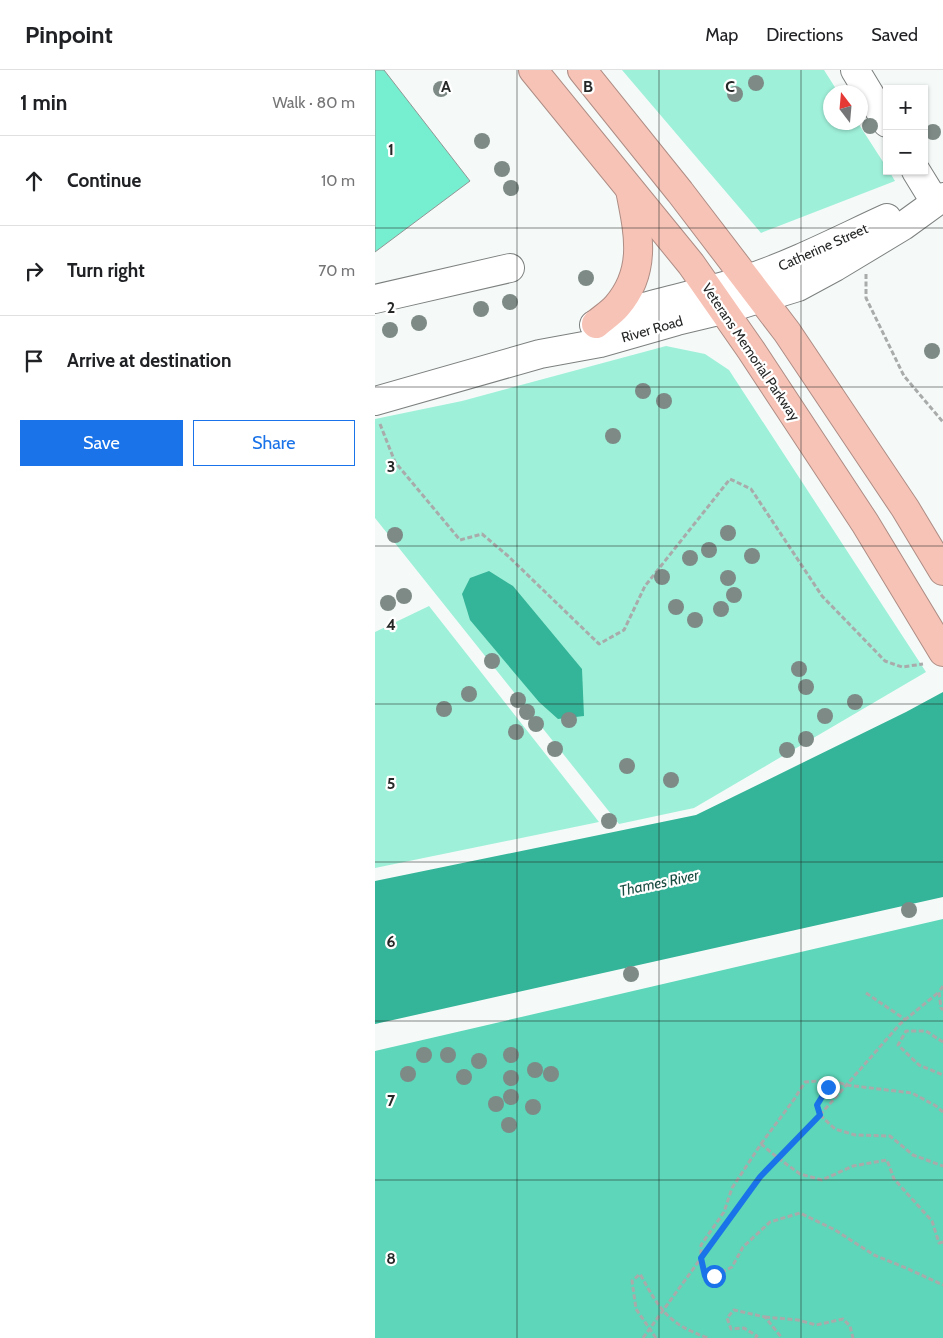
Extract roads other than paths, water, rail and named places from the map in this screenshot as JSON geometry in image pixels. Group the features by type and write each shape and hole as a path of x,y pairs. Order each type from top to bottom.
{"highway":[{"name":"Veterans Memorial Parkway","path":"533,70 686,257 716,300 865,523 927,624 935,658"},
{"path":"582,70 755,289 905,508 943,571"},
{"path":"596,324 616,308 625,296 635,272 639,242 629,186"}],"street":[{"path":"855,70 883,116"},
{"path":"919,175 939,199"},
{"name":"Catherine Street","path":"755,289 787,264 897,214 939,199"},
{"name":"Catherine Street","path":"755,289 798,287 903,226 939,199"},
{"path":"375,299 510,268"},
{"name":"River Road","path":"540,354 596,324 631,312 716,300 755,289"},
{"name":"River Road","path":"379,401 540,354 600,343 677,321 716,300"}],"water":[{"path":"489,571 513,586 582,669 584,716 558,719 539,702 470,620 462,594 470,578"},
{"name":"Thames River","path":"943,692 943,897 375,1024 375,881 696,815"}]}
